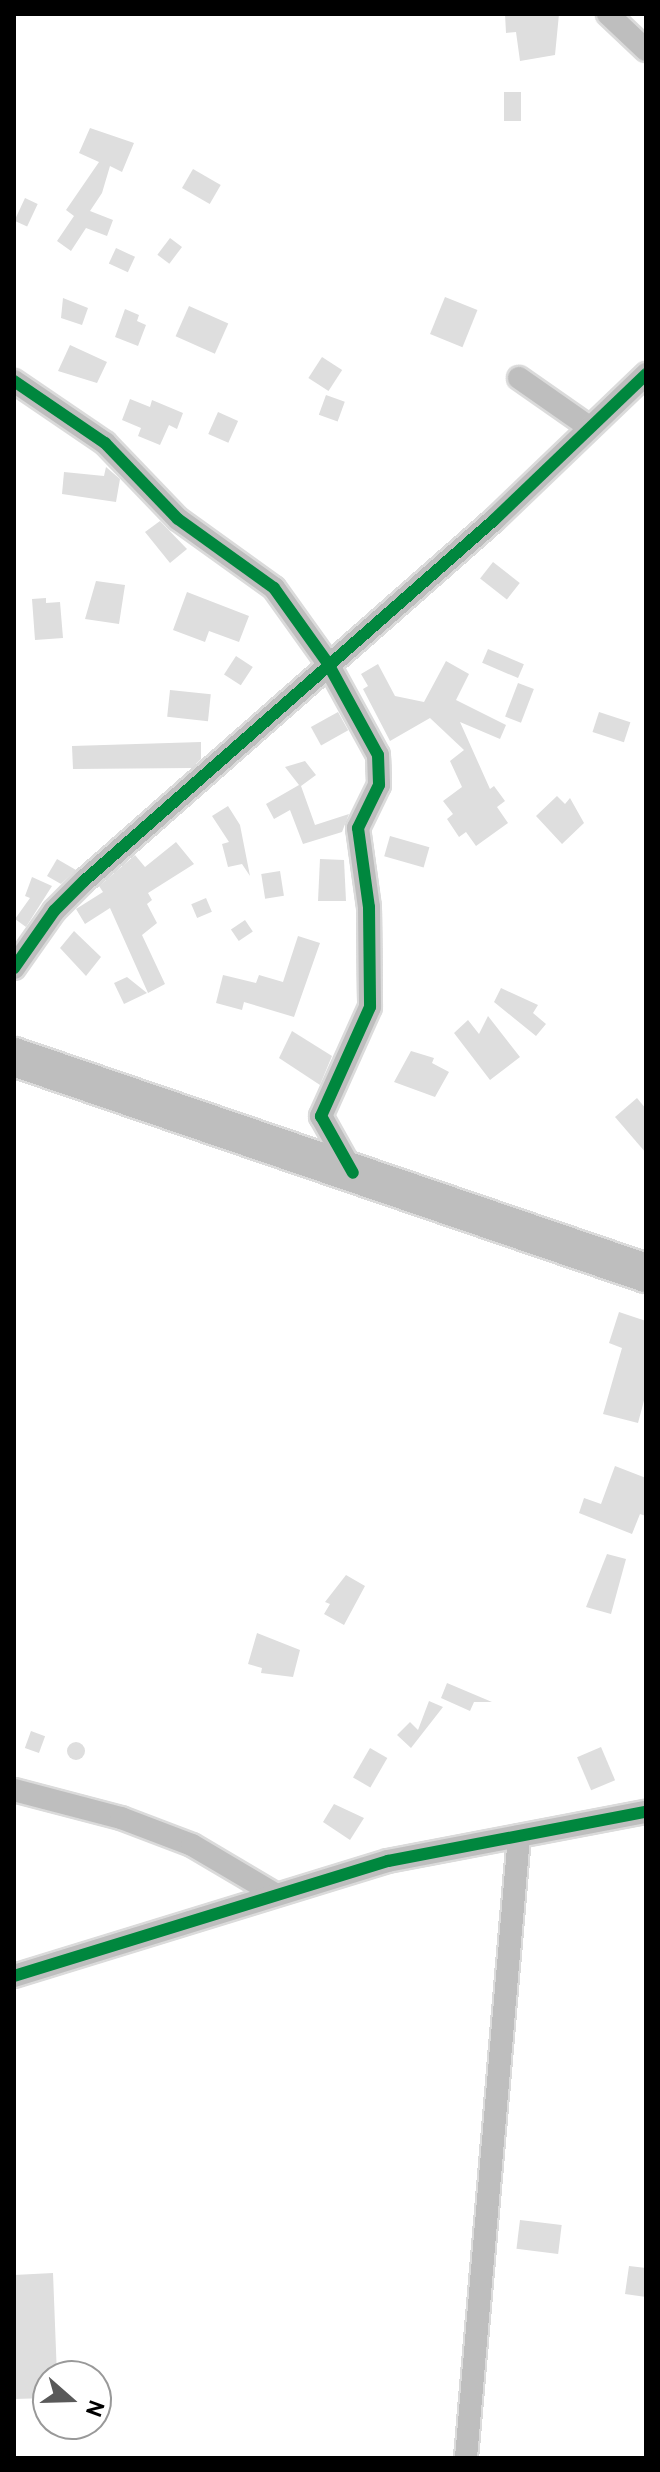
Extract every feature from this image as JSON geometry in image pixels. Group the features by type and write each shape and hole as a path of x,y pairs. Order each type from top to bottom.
{"highway":[{"path":"14,1057 646,1273"}],"street":[{"path":"608,14 646,50"},
{"path":"519,378 589,427"},
{"path":"14,381 105,443 178,519 274,588 327,662 382,770 358,828 369,907 370,1007 321,1116 353,1173"},
{"path":"14,968 54,911 84,881 255,734 327,662 494,520 589,427 641,384"},
{"path":"14,1790 121,1818 192,1845 275,1894"},
{"path":"14,1976 275,1894 442,1848 646,1812"},
{"path":"466,2458 519,1836"}],"building":[{"path":"505,14 559,14 555,55 520,61 516,32 506,33"},
{"path":"504,92 521,92 521,121 504,121"},
{"path":"90,128 134,143 122,172 110,166 102,193 90,211 113,220 107,236 86,228 71,251 57,241 74,216 66,210 99,162 79,153"},
{"path":"193,169 221,185 210,204 182,188"},
{"path":"25,198 38,204 27,227 14,221"},
{"path":"170,238 182,247 169,264 157,255"},
{"path":"116,248 135,257 128,272 109,263"},
{"path":"445,297 477,310 462,347 430,334"},
{"path":"63,298 88,308 82,325 61,318"},
{"path":"189,306 228,323 215,354 176,336"},
{"path":"125,309 139,315 137,321 146,325 138,346 115,337"},
{"path":"70,345 107,362 97,383 58,371"},
{"path":"322,357 342,370 329,391 308,378"},
{"path":"326,395 345,402 338,422 319,415"},
{"path":"130,399 150,407 152,400 183,413 177,429 169,425 160,445 138,436 141,428 122,420"},
{"path":"218,412 238,421 228,443 208,434"},
{"path":"106,467 120,479 116,502 62,494 64,472 104,476"},
{"path":"160,521 187,549 170,563 145,532"},
{"path":"493,562 520,583 507,599 480,579"},
{"path":"96,581 125,585 119,624 85,619"},
{"path":"187,592 249,616 239,642 209,631 205,642 173,630"},
{"path":"46,598 46,603 60,602 63,638 35,640 32,599"},
{"path":"488,649 524,664 518,678 482,663"},
{"path":"236,656 253,667 241,685 224,674"},
{"path":"446,661 469,674 456,700 506,725 500,739 460,722 490,789 494,786 505,801 497,807 508,823 476,846 466,832 459,837 447,819 453,814 443,801 462,787 450,761 464,750 430,718 390,741 363,689 368,686 361,674 378,664 395,696 424,702"},
{"path":"518,683 534,689 521,723 505,717"},
{"path":"170,690 211,694 208,721 167,717"},
{"path":"338,712 348,730 321,745 311,727"},
{"path":"599,712 630,722 624,742 593,732"},
{"path":"201,742 201,759 192,768 73,769 72,746"},
{"path":"305,761 316,775 301,786 315,825 349,814 342,832 303,844 290,810 274,819 266,804 299,785 285,767"},
{"path":"557,796 565,804 570,798 584,823 562,844 536,816"},
{"path":"228,806 240,825 250,876 242,864 228,867 222,844 229,842 212,816"},
{"path":"390,836 429,847 424,867 384,856"},
{"path":"176,842 194,864 148,893 152,900 147,904 157,923 142,935 165,984 148,993 110,908 85,924 76,909 103,892 99,886 135,855 145,867"},
{"path":"57,859 76,870 61,884 47,876"},
{"path":"320,859 344,860 346,901 318,901"},
{"path":"280,871 284,896 265,899 261,874"},
{"path":"32,877 52,886 26,927 15,919 30,898 25,896"},
{"path":"206,898 212,912 197,918 191,904"},
{"path":"245,920 253,932 239,941 231,930"},
{"path":"74,931 101,957 86,976 60,948"},
{"path":"298,936 320,943 294,1017 244,1002 242,1010 216,1003 223,975 256,983 259,975 283,982"},
{"path":"127,977 147,993 124,1004 114,983"},
{"path":"501,988 538,1005 533,1013 546,1024 536,1036 494,1002"},
{"path":"488,1016 520,1057 490,1080 454,1033 468,1020 479,1034"},
{"path":"292,1031 332,1056 320,1085 279,1058"},
{"path":"411,1051 434,1058 432,1063 449,1072 435,1097 394,1082"},
{"path":"637,1098 646,1109 646,1153 615,1117"},
{"path":"619,1312 646,1321 646,1393 638,1423 603,1414 622,1348 609,1343"},
{"path":"615,1466 646,1478 646,1516 640,1514 632,1534 579,1513 584,1498 601,1504"},
{"path":"607,1554 626,1559 611,1614 586,1607"},
{"path":"346,1575 365,1586 344,1625 324,1614 330,1604 325,1602"},
{"path":"257,1633 300,1650 293,1677 261,1673 262,1668 248,1664"},
{"path":"447,1683 492,1702 474,1702 470,1711 441,1698"},
{"path":"429,1701 443,1707 411,1748 397,1735 410,1722 418,1730"},
{"path":"31,1731 45,1736 39,1753 25,1748"},
{"path":"76,1742 85,1751 76,1760 67,1751"},
{"path":"601,1747 615,1780 591,1790 577,1757"},
{"path":"370,1748 387,1758 370,1787 353,1777"},
{"path":"334,1804 364,1818 350,1840 323,1822"},
{"path":"520,2220 562,2225 558,2254 516,2249"},
{"path":"629,2266 646,2268 646,2297 625,2294"},
{"path":"53,2273 56,2360 32,2360 32,2398 14,2399 14,2275"}],"cycle path":[{"path":"14,968 54,911 84,881 494,520 646,374"},
{"path":"14,381 105,443 178,519 274,588 327,662 378,755 379,785 358,828 369,907 370,1007 321,1116 353,1173"},
{"path":"14,1976 388,1861 646,1812"}]}
